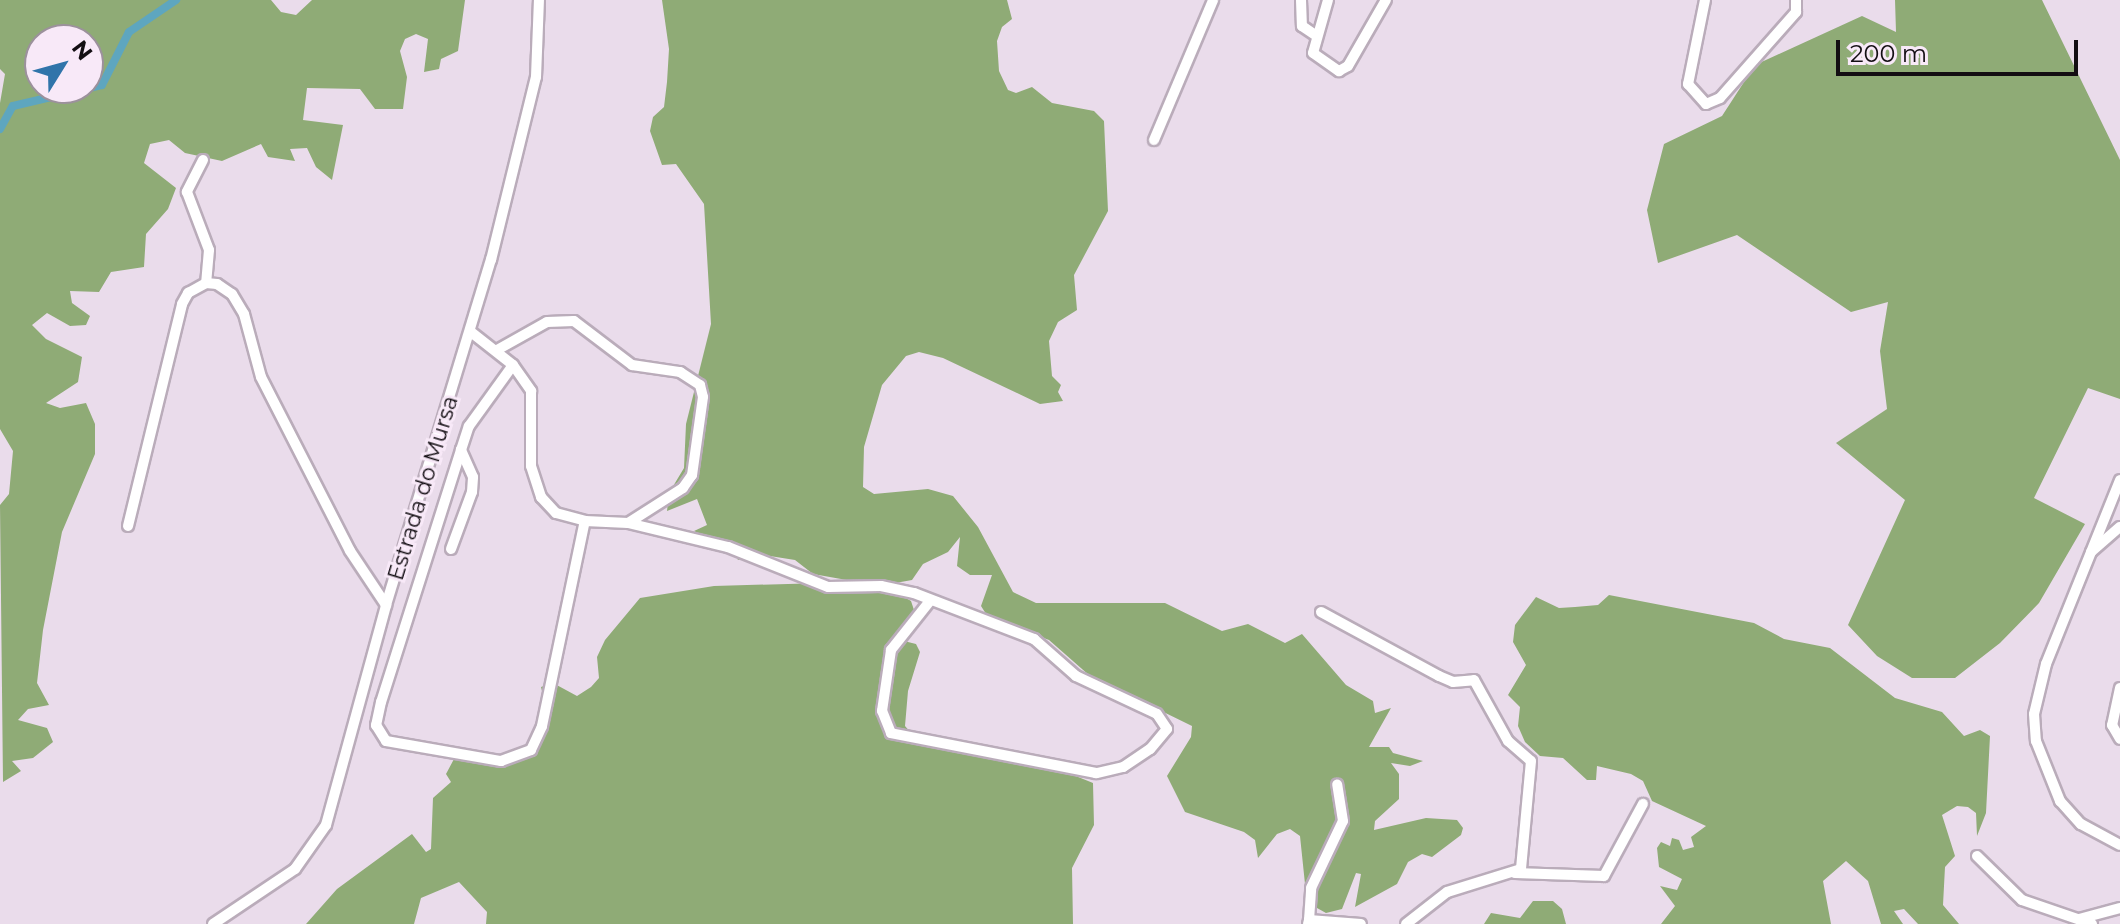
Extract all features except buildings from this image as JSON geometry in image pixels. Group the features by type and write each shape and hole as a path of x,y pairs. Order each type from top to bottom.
{"street":[{"name":"Estrada do Mursa","path":"213,924 268,889 314,848 333,804 386,605 471,332 536,77 539,0"},
{"path":"1154,140 1213,0"},
{"path":"1301,0 1302,26 1317,36"},
{"path":"1328,0 1317,36 1316,58 1339,71 1348,66 1386,0"},
{"path":"1705,0 1688,84 1706,104 1720,98 1796,12 1796,0"},
{"path":"203,160 187,192 209,250 206,283"},
{"path":"128,526 182,304 188,293 206,283"},
{"path":"206,283 232,294 244,314 261,377 350,551 386,605"},
{"path":"497,350 547,322 574,321 632,365 680,372 700,385 703,397 692,475 683,488 628,523"},
{"path":"471,332 513,365 534,404 531,466 541,497 556,513 585,521 628,523 749,554 828,587 881,586 929,602 1034,639 1076,676 1157,714 1167,729 1150,749 1123,767 1096,773 891,733 882,711 891,650 929,602"},
{"path":"513,365 481,403 461,450 381,702 376,725 386,741 501,761 531,750 546,711 585,521"},
{"path":"451,549 472,492 473,477 461,450"},
{"path":"2120,480 2038,690 2036,741 2060,801 2081,824 2120,845"},
{"path":"2090,553 2120,527"},
{"path":"1321,612 1439,676 1453,682 1474,680 1508,741 1531,761 1526,857 1515,873"},
{"path":"2120,688 2112,725 2120,739"},
{"path":"1337,784 1343,821 1311,888 1309,922 1361,924"},
{"path":"1406,924 1447,892 1515,873 1604,876 1643,804"},
{"path":"1977,856 2022,900 2092,924"},
{"path":"2079,919 2120,908"}],"green space":[{"path":"0,0 271,0 281,12 296,15 312,0 465,0 458,51 441,59 439,69 424,72 428,39 416,34 405,39 400,51 407,77 403,109 375,109 360,89 307,88 303,120 343,125 332,180 316,167 307,148 290,149 295,161 268,157 261,144 222,161 185,153 169,140 150,144 144,163 176,188 168,209 146,234 144,267 111,272 99,292 70,291 72,303 90,316 86,325 70,326 47,313 32,325 46,339 82,357 78,382 46,403 60,408 86,403 95,424 95,454 62,532 43,630 37,683 49,705 28,709 18,720 47,728 53,742 33,758 12,761 21,771 3,782 0,505 9,494 13,451 0,429 0,103 5,74 0,69"},
{"path":"662,0 1007,0 1012,19 1002,27 997,41 999,71 1008,90 1016,93 1032,87 1052,103 1094,111 1104,121 1108,211 1074,275 1077,310 1058,322 1049,341 1052,376 1061,385 1058,392 1063,401 1040,404 943,358 919,352 906,356 882,385 864,447 863,487 874,494 928,489 953,496 978,527 1013,592 1036,603 1165,603 1222,631 1248,624 1285,643 1302,634 1346,685 1373,701 1375,713 1391,708 1369,747 1389,747 1393,753 1423,761 1410,766 1391,763 1399,774 1399,799 1375,821 1374,830 1426,818 1457,820 1463,828 1461,835 1432,857 1422,854 1408,862 1397,884 1355,907 1361,874 1356,873 1342,909 1326,913 1317,908 1312,884 1305,884 1300,836 1290,829 1277,834 1258,858 1255,840 1244,832 1185,812 1167,776 1191,737 1192,726 1090,676 1049,640 988,617 981,606 992,575 970,575 957,566 960,537 948,552 923,564 912,580 884,585 911,601 915,613 904,641 916,644 920,652 908,691 905,726 911,733 1046,764 1093,783 1094,825 1072,868 1073,924 486,924 487,912 459,882 421,898 414,924 306,924 337,889 412,834 426,852 431,849 433,798 451,782 446,774 454,759 516,757 531,751 544,699 541,687 553,683 577,696 591,687 599,678 597,657 605,640 640,598 714,586 858,582 813,574 795,560 757,554 738,560 734,552 694,531 707,525 697,499 667,511 669,493 684,468 686,424 711,324 704,204 676,164 662,165 650,131 653,117 664,107 667,82 669,49"},
{"path":"1895,0 2042,0 2120,160 2120,399 2088,388 2034,498 2085,524 2039,603 2000,643 1955,678 1912,678 1877,656 1848,625 1905,500 1836,443 1887,409 1880,351 1888,302 1851,312 1737,235 1658,263 1647,210 1664,144 1722,116 1755,65 1862,16 1896,32"},
{"path":"1609,595 1754,623 1784,639 1830,648 1895,698 1942,712 1964,736 1980,730 1990,736 1986,813 1977,836 1976,813 1968,807 1957,806 1942,815 1955,856 1945,867 1943,905 1959,924 1918,924 1904,909 1894,911 1903,924 1881,924 1868,881 1846,861 1823,881 1831,924 1661,924 1675,906 1660,886 1677,890 1682,879 1659,867 1657,848 1661,842 1670,846 1672,838 1679,840 1683,850 1694,847 1691,837 1706,826 1652,801 1643,781 1631,774 1597,766 1596,780 1587,780 1563,758 1540,756 1525,742 1518,726 1520,707 1508,695 1526,665 1513,642 1515,625 1536,597 1559,608 1598,605"},
{"path":"1533,901 1553,901 1562,909 1566,924 1484,924 1491,913 1520,918"}],"waterway":[{"path":"0,129 13,106 102,85 129,32 176,0"}]}
